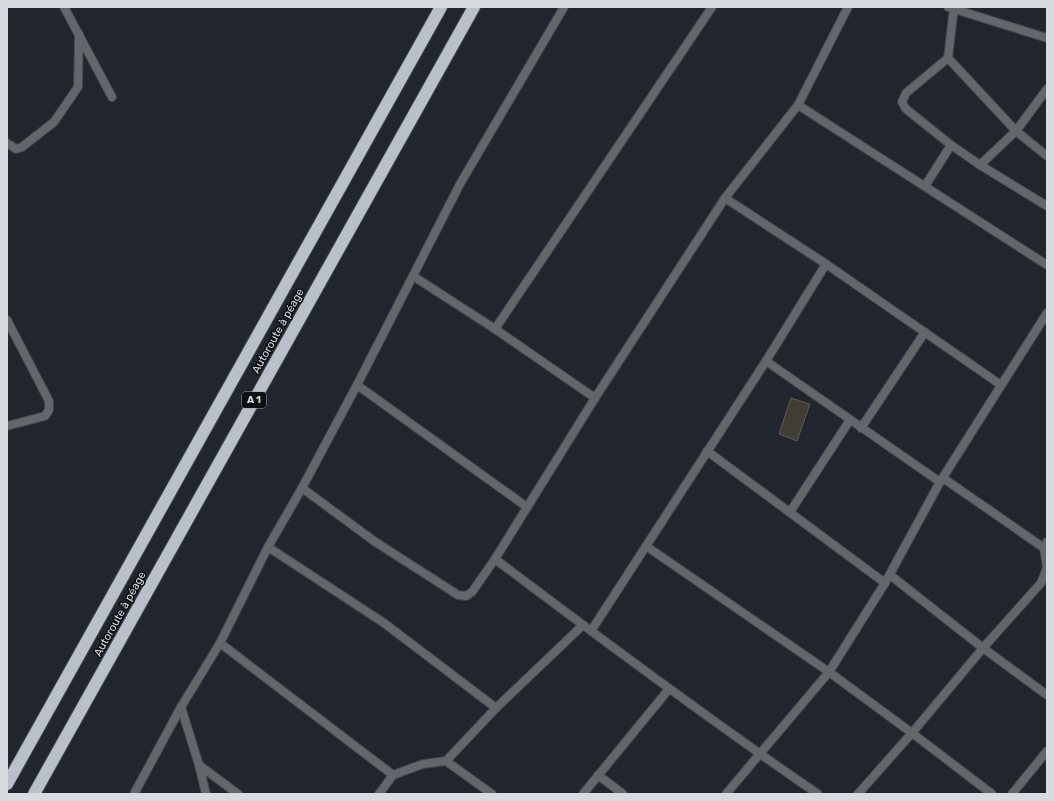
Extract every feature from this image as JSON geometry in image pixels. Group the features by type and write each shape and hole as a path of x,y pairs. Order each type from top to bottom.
{"highway":[{"name":"A 1","path":"7,784 441,7"},
{"name":"Autoroute à péage","path":"34,794 474,7"}],"street":[{"path":"64,7 112,97"},
{"path":"134,794 181,707 220,643 268,547 302,488 357,385 460,184 564,7"},
{"path":"495,329 712,7"},
{"path":"302,488 374,541 458,595 466,596 472,592 495,559 595,398 725,198 798,105 848,7"},
{"path":"1047,38 952,8 948,58 906,93 902,102 906,109 951,145 980,165 1047,206"},
{"path":"7,144 16,149 22,147 54,122 78,87 79,34"},
{"path":"948,58 1016,131 1047,156"},
{"path":"980,165 1016,131 1047,89"},
{"path":"798,105 1047,265"},
{"path":"925,186 951,145"},
{"path":"725,198 826,264 1001,386"},
{"path":"591,631 766,361 826,264"},
{"path":"413,276 495,329 595,398"},
{"path":"726,794 829,672 888,579 941,480 1047,313"},
{"path":"7,320 49,401 49,410 45,416 7,426"},
{"path":"861,428 925,332"},
{"path":"766,361 861,428 1045,545 1047,568 1041,583 983,648 858,794"},
{"path":"357,385 527,507"},
{"path":"790,512 850,420"},
{"path":"707,451 790,512 888,579 1047,695"},
{"path":"646,546 829,672 912,732 992,794"},
{"path":"268,547 384,624 496,708"},
{"path":"495,559 669,689 818,794"},
{"path":"379,794 393,775 423,764 446,761 496,708 583,625"},
{"path":"220,643 393,775"},
{"path":"583,794 669,689"},
{"path":"181,707 199,765 206,794"},
{"path":"1012,794 1047,752"},
{"path":"446,761 492,794"},
{"path":"199,765 238,794"},
{"path":"598,775 623,794"}],"building":[{"path":"791,398 810,404 797,441 779,434"}]}
